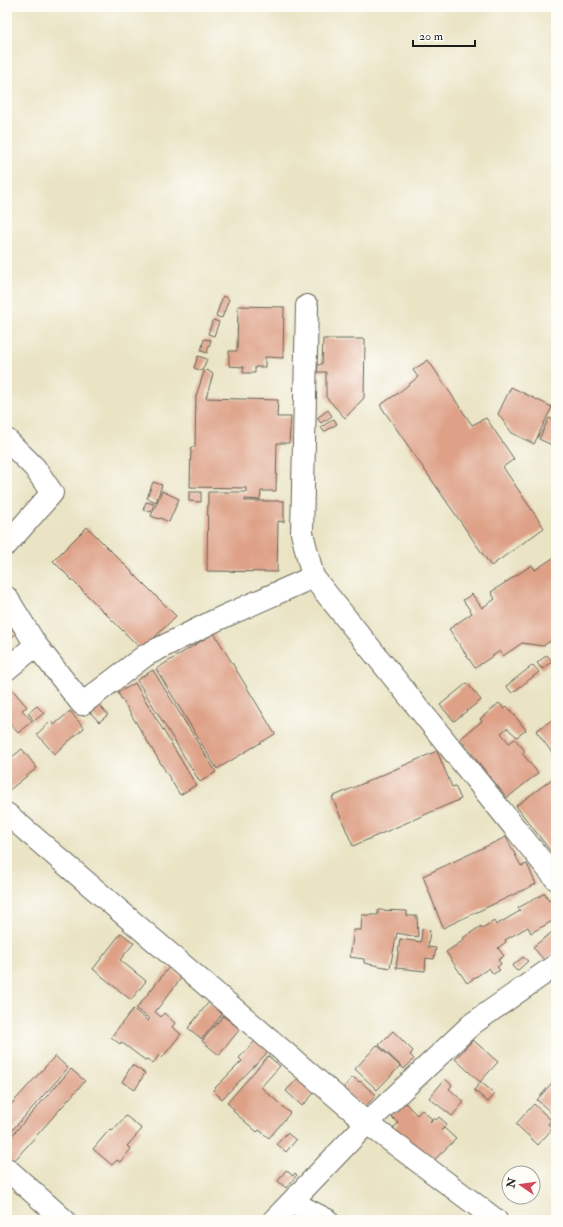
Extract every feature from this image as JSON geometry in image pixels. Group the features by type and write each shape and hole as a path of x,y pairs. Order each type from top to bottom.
{"street":[{"path":"307,306 302,533 313,578 556,879"},
{"path":"7,440 34,468 52,493 7,544"},
{"path":"7,598 36,645 82,704 146,656 214,621 313,578"},
{"path":"7,669 36,645"},
{"path":"7,814 367,1124 496,1220"},
{"path":"274,1220 367,1124 472,1024 556,965"},
{"path":"7,1169 64,1220"},
{"path":"292,1202 328,1220"}],"building":[{"path":"223,296 229,299 222,318 216,316"},
{"path":"238,306 284,307 283,358 265,357 265,367 255,367 255,373 243,373 244,367 229,366 229,351 237,351"},
{"path":"213,320 219,322 214,336 208,334"},
{"path":"204,339 211,340 207,353 201,351"},
{"path":"323,339 365,339 364,398 345,418 326,397 326,372 317,372 318,365 322,364"},
{"path":"198,356 207,359 202,371 194,368"},
{"path":"428,360 472,425 486,418 514,459 503,467 544,528 491,566 380,405 397,394 418,377 413,370"},
{"path":"207,370 213,374 206,398 278,400 277,417 291,417 289,443 277,443 276,491 261,491 260,500 245,499 245,501 284,501 284,522 278,521 277,572 207,571 208,492 246,492 246,488 190,487 191,447 195,447 196,396 204,372"},
{"path":"511,387 552,407 534,444 512,433 498,414"},
{"path":"328,410 332,416 321,423 317,418"},
{"path":"549,418 556,421 556,447 539,439"},
{"path":"334,419 337,424 324,432 321,427"},
{"path":"153,482 162,485 156,502 147,498"},
{"path":"162,491 179,499 169,522 151,516"},
{"path":"189,492 201,492 201,502 189,501"},
{"path":"146,502 154,504 151,512 143,510"},
{"path":"87,527 176,616 142,650 53,561"},
{"path":"556,556 556,637 543,646 522,643 503,656 500,651 475,668 449,629 472,613 463,600 472,594 482,608 495,599 491,592 532,565 535,570"},
{"path":"7,622 16,634 7,641"},
{"path":"214,633 275,734 217,769 156,669"},
{"path":"547,655 552,661 542,669 537,663"},
{"path":"533,665 539,672 512,693 506,686"},
{"path":"153,670 216,772 200,782 137,680"},
{"path":"135,683 196,785 180,795 118,693"},
{"path":"467,683 481,700 454,721 440,705"},
{"path":"11,688 27,707 22,710 32,721 18,733 7,720 7,691"},
{"path":"499,703 504,709 507,706 526,730 517,737 507,728 501,733 509,743 515,739 525,751 522,753 538,773 507,798 460,739 482,721 480,719"},
{"path":"99,704 108,715 99,722 90,712"},
{"path":"37,706 44,713 34,721 28,713"},
{"path":"70,711 84,728 54,754 37,734 51,721 54,725"},
{"path":"556,717 556,758 536,731"},
{"path":"22,749 37,768 8,791 7,761"},
{"path":"437,751 452,787 455,786 461,799 353,846 332,797"},
{"path":"556,776 556,858 516,806"},
{"path":"506,837 521,866 527,864 536,884 443,928 423,876"},
{"path":"545,893 549,901 552,899 556,905 556,919 531,933 528,927 505,940 506,942 498,948 504,956 498,960 501,964 497,967 500,970 493,974 489,968 467,983 446,952 481,926 482,928 494,921 496,925 520,911 518,908"},
{"path":"378,910 407,911 407,916 417,916 418,937 397,933 390,968 364,963 364,959 350,957 354,930 361,930 362,915 378,915"},
{"path":"422,929 430,930 428,947 436,948 434,959 426,958 425,971 396,968 400,939 421,942"},
{"path":"556,929 556,951 544,960 533,947"},
{"path":"121,933 134,943 120,960 146,981 131,1000 93,969"},
{"path":"523,957 528,961 517,971 512,966"},
{"path":"169,967 182,977 155,1012 161,1017 164,1013 175,1023 172,1027 181,1034 162,1058 159,1055 153,1064 147,1059 145,1060 121,1042 120,1044 111,1037 133,1009 148,1021 150,1019 136,1009"},
{"path":"209,1002 223,1013 202,1039 188,1028"},
{"path":"223,1016 240,1029 219,1055 202,1041"},
{"path":"393,1031 413,1051 410,1055 414,1059 404,1069 379,1045"},
{"path":"257,1039 269,1051 222,1099 213,1090 242,1061 239,1058"},
{"path":"473,1040 498,1062 480,1082 455,1059"},
{"path":"377,1045 400,1066 377,1090 355,1069"},
{"path":"55,1056 68,1068 7,1136 7,1109"},
{"path":"268,1056 280,1066 261,1087 290,1113 269,1138 259,1130 257,1132 233,1111 234,1109 227,1103"},
{"path":"132,1065 145,1073 135,1090 122,1082"},
{"path":"71,1069 85,1081 13,1162 7,1157 7,1141"},
{"path":"300,1076 316,1091 302,1106 286,1091"},
{"path":"353,1077 376,1095 364,1108 342,1089"},
{"path":"556,1078 556,1117 537,1100"},
{"path":"445,1079 452,1085 449,1089 464,1102 452,1116 429,1098"},
{"path":"481,1082 495,1094 488,1102 474,1090"},
{"path":"404,1102 417,1115 422,1110 432,1119 430,1121 431,1122 434,1118 436,1120 439,1117 447,1124 441,1131 444,1128 456,1139 430,1164 393,1129 398,1123 391,1116"},
{"path":"534,1104 551,1120 548,1124 553,1128 538,1145 516,1124"},
{"path":"126,1116 142,1129 127,1146 131,1149 120,1162 117,1160 112,1165 93,1149 110,1129 112,1131"},
{"path":"287,1133 296,1140 286,1152 277,1144"},
{"path":"286,1170 293,1176 295,1173 297,1175 286,1188 278,1181"}]}
